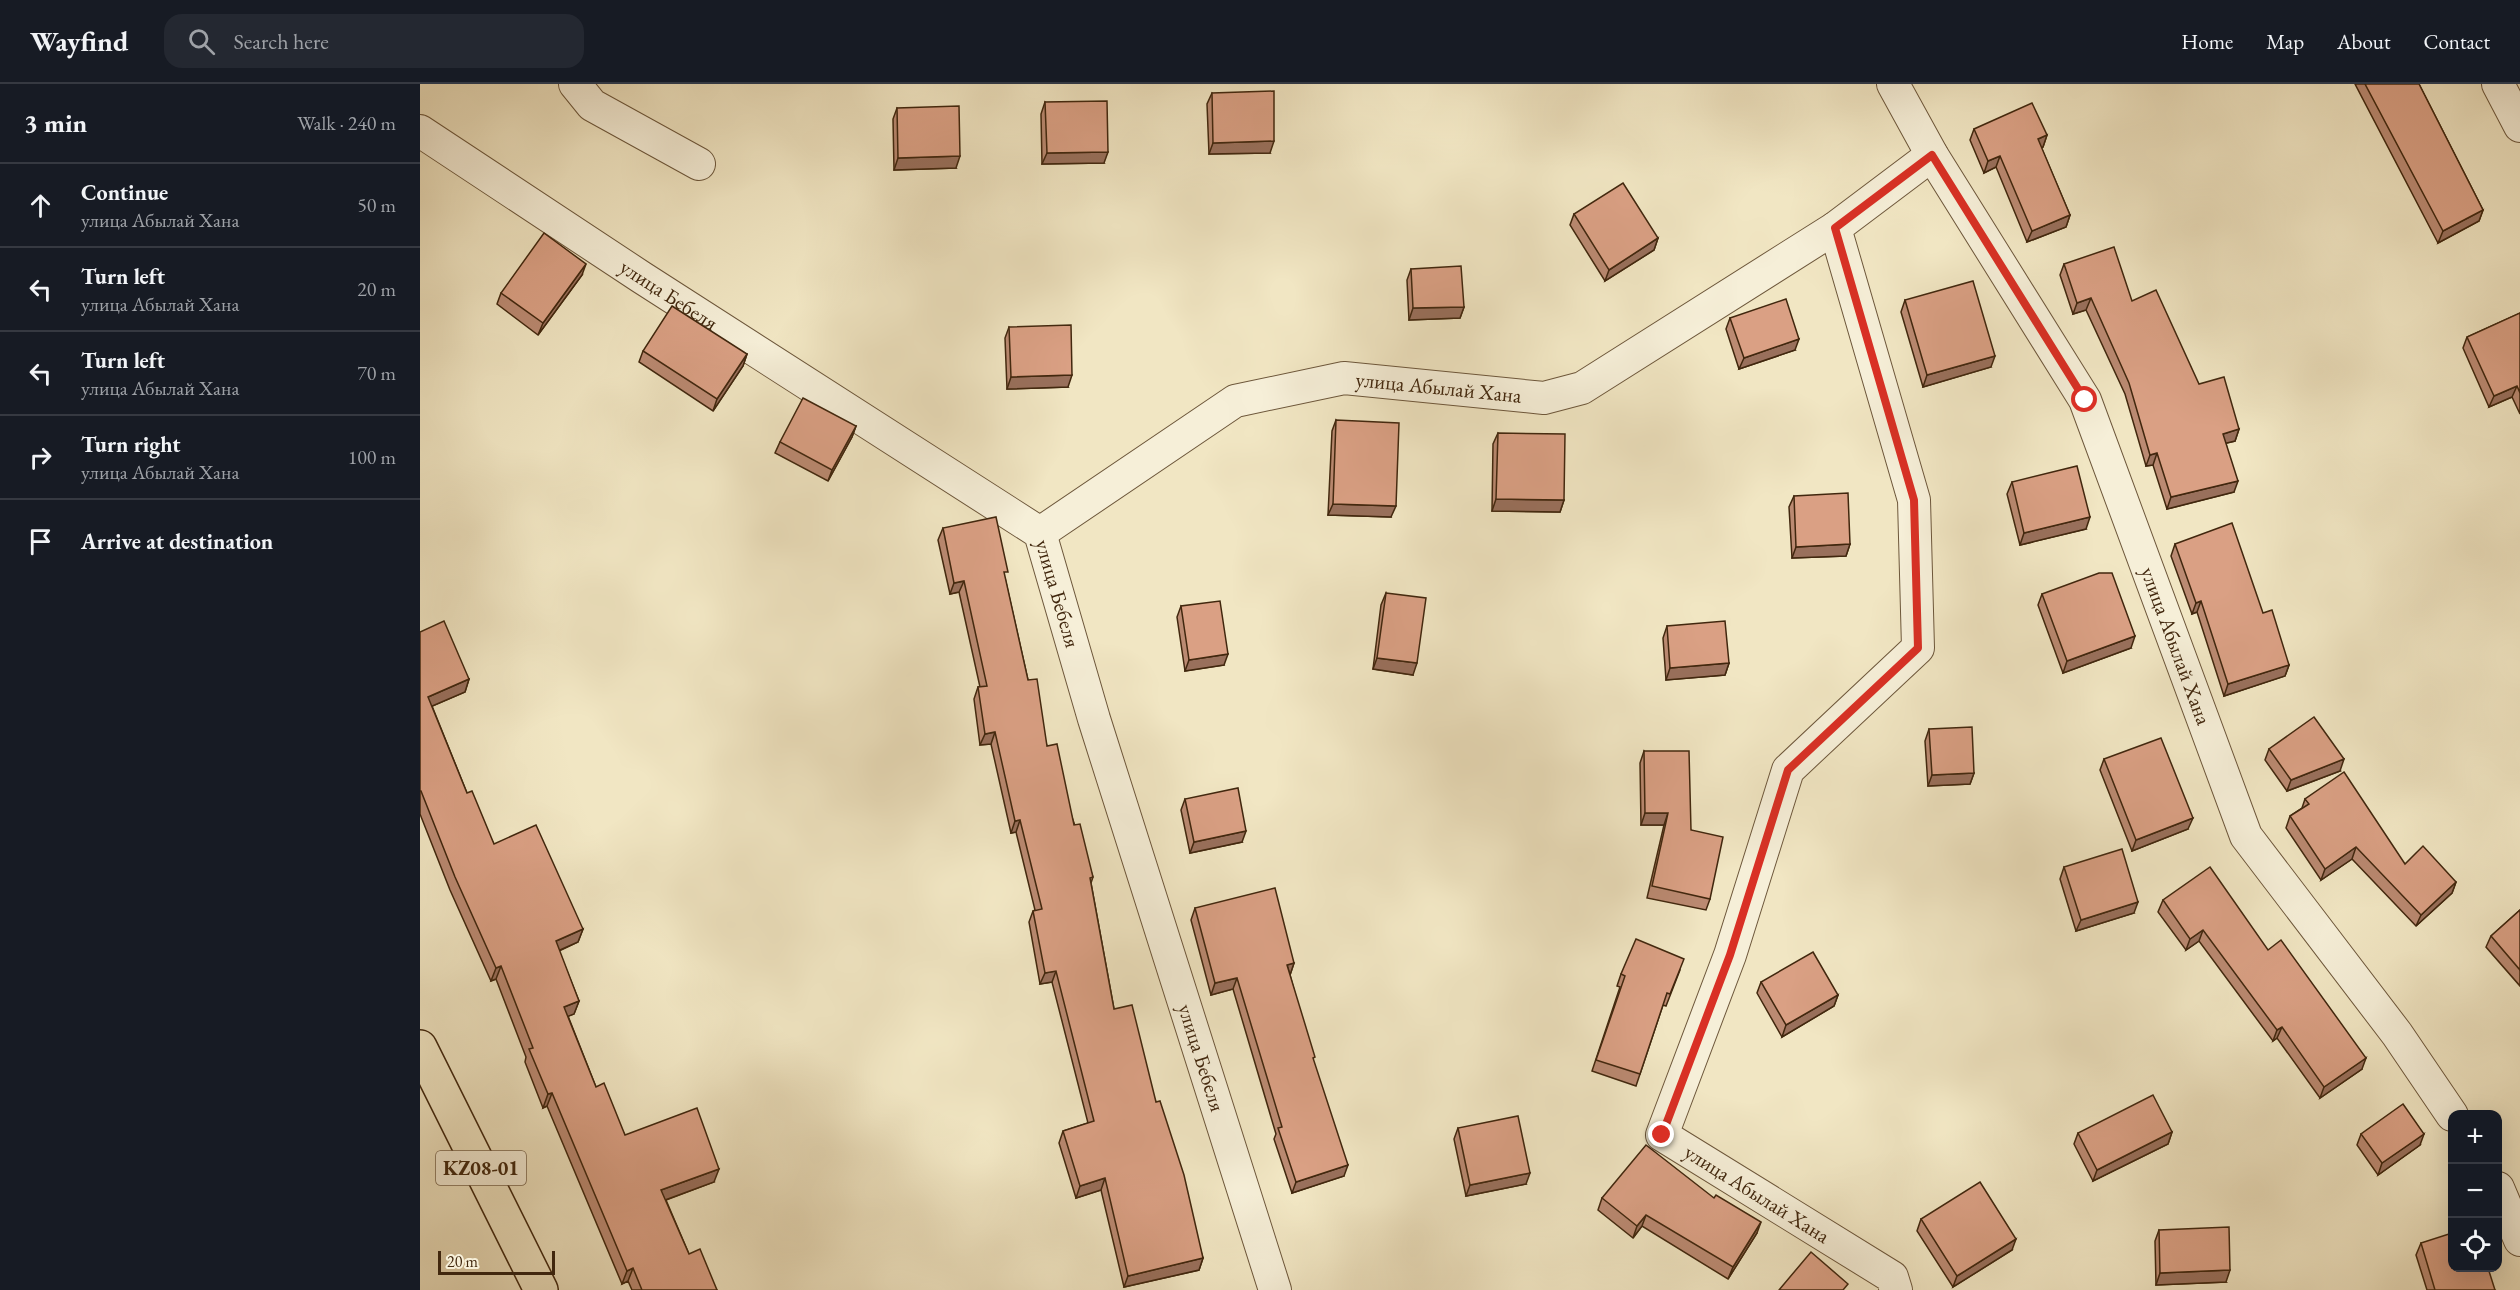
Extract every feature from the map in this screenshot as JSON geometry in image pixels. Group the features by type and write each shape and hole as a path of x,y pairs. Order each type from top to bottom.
{"main road":[{"name":"KZ08-01","path":"420,1047 541,1290"}],"street":[{"path":"575,84 592,105 699,164"},
{"name":"улица Абылай Хана","path":"1893,84 1932,155 2085,400 2246,836 2397,1034 2449,1110"},
{"path":"2498,84 2520,126"},
{"name":"улица Бебеля","path":"420,131 640,277 1040,533 1094,719 1275,1290"},
{"name":"улица Абылай Хана","path":"1040,533 1235,401 1344,378 1544,398 1582,388 1835,228 1932,155"},
{"name":"улица Абылай Хана","path":"1835,228 1914,500 1918,648 1788,770 1730,955 1662,1135 1892,1277 1896,1290"},
{"path":"2502,1197 2520,1240"}],"building":[{"path":"2365,84 2419,84 2483,210 2443,231"},
{"path":"1274,91 1274,141 1213,143 1212,93"},
{"path":"1107,101 1108,152 1047,153 1045,102"},
{"path":"2032,103 2047,135 2038,139 2070,215 2032,231 2000,156 1988,161 1974,129"},
{"path":"959,106 960,156 898,158 897,108"},
{"path":"1623,183 1658,238 1609,270 1574,214"},
{"path":"544,233 586,264 543,323 501,293"},
{"path":"2114,247 2132,301 2156,290 2199,384 2224,377 2239,429 2223,434 2238,481 2171,497 2157,453 2150,455 2129,383 2091,298 2077,303 2064,264"},
{"path":"1461,266 1464,307 1413,308 1411,269"},
{"path":"1973,281 1995,356 1927,375 1905,300"},
{"path":"1786,299 1799,339 1744,358 1730,318"},
{"path":"672,306 747,354 717,399 643,351"},
{"path":"2520,313 2520,393 2517,386 2494,396 2467,337"},
{"path":"1071,325 1072,375 1011,377 1009,327"},
{"path":"803,398 856,426 832,470 780,442"},
{"path":"1336,420 1399,423 1396,506 1333,504"},
{"path":"1498,433 1565,434 1564,500 1496,499"},
{"path":"2077,466 2090,517 2024,533 2012,482"},
{"path":"1848,493 1850,544 1796,547 1794,496"},
{"path":"996,517 1008,572 1004,572 1028,680 1037,679 1047,746 1057,744 1074,825 1080,824 1093,877 1090,878 1114,1009 1132,1005 1156,1102 1160,1101 1184,1175 1203,1258 1128,1276 1105,1178 1080,1186 1063,1131 1094,1121 1056,971 1045,973 1033,911 1042,909 1020,820 1015,821 995,732 985,734 978,687 987,686 964,581 954,583 943,528"},
{"path":"2232,523 2263,613 2272,610 2289,665 2228,684 2201,601 2196,603 2175,544"},
{"path":"2099,573 2112,573 2135,636 2067,661 2042,594"},
{"path":"1386,593 1426,598 1417,663 1377,658"},
{"path":"1220,601 1228,654 1189,660 1181,606"},
{"path":"444,621 469,679 428,697 467,793 472,791 494,844 536,825 583,929 556,941 579,1001 564,1007 596,1087 604,1083 625,1135 697,1108 719,1169 661,1190 689,1254 700,1249 717,1290 642,1290 633,1268 627,1271 552,1093 548,1094 529,1049 533,1048 501,966 496,968 455,877 420,791 420,632"},
{"path":"1725,621 1729,663 1670,668 1667,626"},
{"path":"2314,717 2344,759 2291,780 2269,749"},
{"path":"1972,727 1974,773 1932,775 1929,729"},
{"path":"2161,738 2193,818 2136,840 2104,759"},
{"path":"1644,751 1689,751 1691,830 1723,837 1710,899 1652,886 1668,813 1645,813"},
{"path":"2344,772 2405,864 2423,846 2456,882 2421,915 2356,847 2325,869 2290,816 2309,804 2305,799"},
{"path":"1238,788 1246,831 1194,842 1185,799"},
{"path":"2122,849 2138,902 2081,920 2064,867"},
{"path":"2210,867 2268,950 2281,940 2366,1058 2324,1087 2282,1027 2277,1030 2203,930 2190,939 2163,900"},
{"path":"1275,888 1294,963 1287,965 1315,1057 1313,1058 1348,1165 1296,1182 1278,1128 1282,1127 1237,978 1215,983 1195,908"},
{"path":"2520,910 2520,970 2491,936"},
{"path":"1636,939 1684,959 1670,994 1667,993 1640,1074 1596,1060 1625,976 1621,974"},
{"path":"1813,952 1838,995 1786,1025 1761,982"},
{"path":"2153,1095 2172,1132 2097,1170 2078,1133"},
{"path":"2403,1104 2424,1134 2382,1163 2361,1134"},
{"path":"1518,1116 1530,1173 1470,1185 1458,1128"},
{"path":"1646,1145 1714,1198 1716,1195 1761,1222 1733,1267 1646,1215 1637,1226 1602,1198"},
{"path":"1980,1182 2016,1239 1957,1276 1921,1219"},
{"path":"2229,1227 2230,1270 2160,1273 2159,1230"},
{"path":"2448,1234 2448,1272 2489,1272 2495,1290 2435,1290 2421,1243"},
{"path":"1811,1252 1848,1284 1843,1290 1779,1290"}],"route":[{"path":"1662,1135 1730,955 1788,770 1918,648 1914,500 1835,228 1932,155 2085,400"}]}
